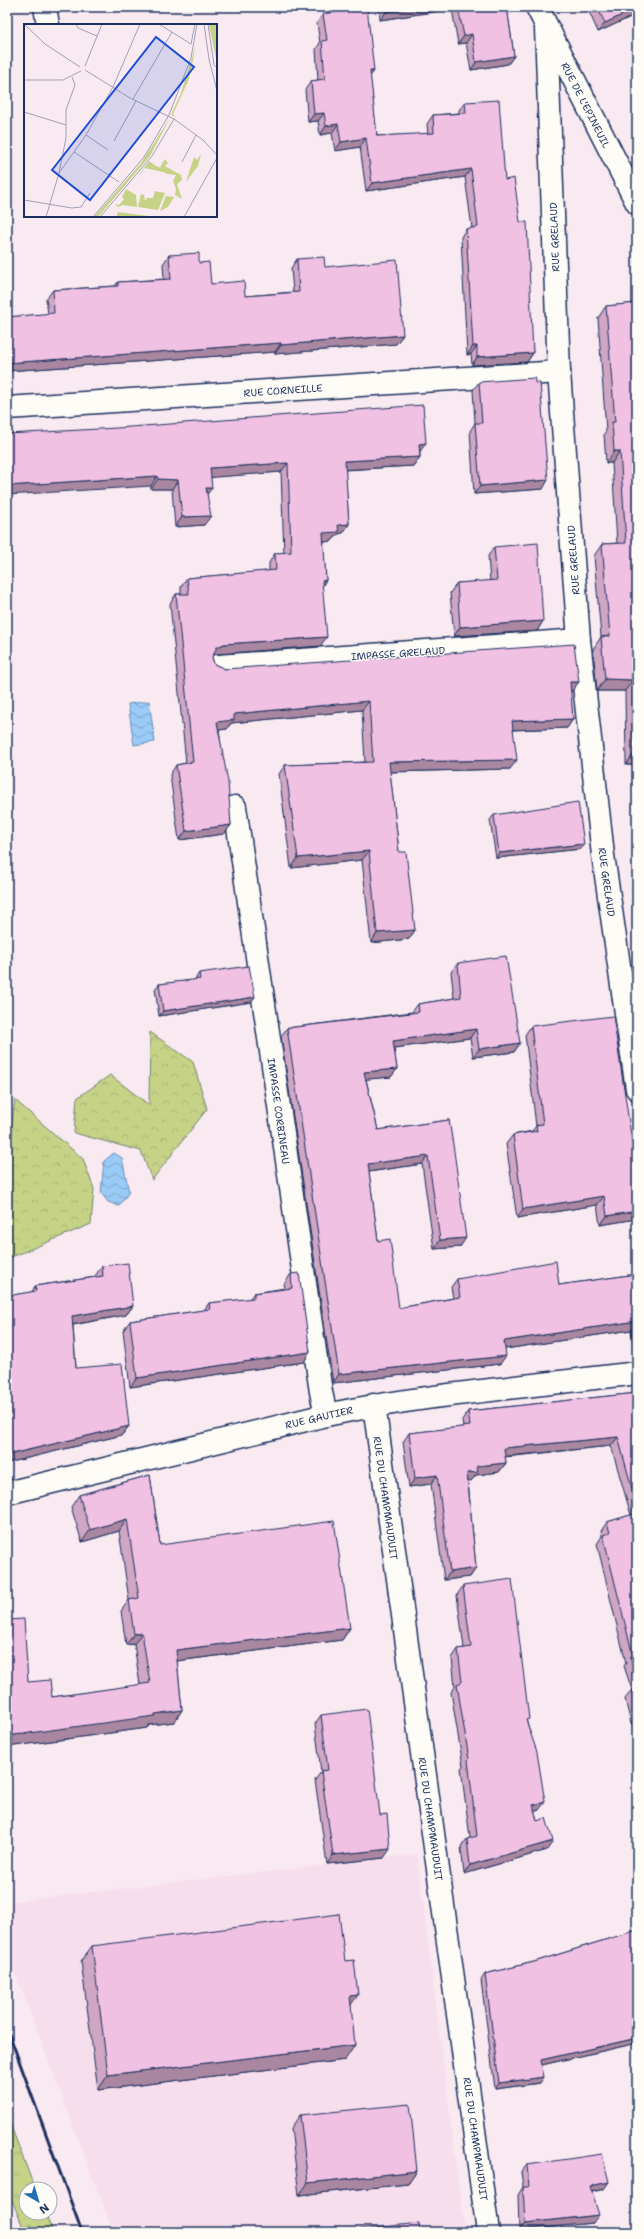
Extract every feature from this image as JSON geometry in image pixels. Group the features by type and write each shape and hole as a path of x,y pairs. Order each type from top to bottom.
{"street":[{"path":"45,7 48,24"},
{"name":"RUE DE L'EPINEUIL","path":"537,7 546,28 637,203"},
{"name":"RUE GRELAUD","path":"546,28 559,372 579,640 603,854 637,1089"},
{"name":"RUE CORNEILLE","path":"7,408 559,372"},
{"name":"IMPASSE GRELAUD","path":"218,666 579,640"},
{"name":"IMPASSE CORBINEAU","path":"235,807 320,1384 326,1415"},
{"name":"RUE GAUTIER","path":"7,1493 326,1415 374,1405 414,1398 637,1373"},
{"name":"RUE DU CHAMPMAUDUIT","path":"374,1405 488,2232"}],"shaded area":[{"path":"417,1854 465,2232 113,2232 7,1951 7,1902"}],"green space":[{"path":"150,1032 193,1062 207,1109 152,1180 141,1151 74,1133 77,1098 110,1075 149,1105"},
{"path":"15,1100 83,1159 94,1189 91,1224 7,1259 7,1156"},
{"path":"7,2116 32,2181 18,2181 18,2215 7,2188"},
{"path":"20,2221 48,2221 53,2232 25,2232"}],"water":[{"path":"149,701 155,742 134,745 128,704"},
{"path":"114,1153 122,1158 129,1192 119,1206 108,1202 101,1193 104,1161"}],"building":[{"path":"367,7 374,71 370,71 377,136 434,133 433,115 466,113 465,102 499,100 505,180 514,178 520,222 527,222 533,353 477,357 477,346 473,346 466,229 478,227 471,169 372,183 366,138 341,142 338,124 326,126 324,113 314,114 311,81 325,79 322,41 327,40 323,14"},
{"path":"385,7 417,7 386,12"},
{"path":"458,7 507,7 514,56 476,62 472,34 464,36"},
{"path":"597,7 637,7 637,8 605,23"},
{"path":"199,253 199,263 209,262 211,284 244,281 245,296 299,292 297,259 324,257 325,267 397,260 403,335 281,345 281,343 7,363 7,317 54,313 53,290 118,286 118,282 171,279 169,255"},
{"path":"637,303 637,753 634,753 633,680 605,679 601,637 610,636 602,544 626,543 620,451 614,451 612,422 615,422 606,306"},
{"path":"535,378 535,383 540,383 548,480 480,486 475,423 482,423 479,382"},
{"path":"423,405 426,443 419,444 420,457 345,461 349,524 338,525 339,532 323,533 326,580 322,581 327,637 224,644 217,647 212,657 214,664 225,669 574,644 579,682 570,682 573,719 512,721 517,760 389,762 399,852 406,852 415,930 377,933 369,851 298,858 285,765 373,762 369,701 234,714 234,720 217,722 228,782 231,825 186,831 176,765 193,762 176,594 189,594 187,578 276,570 275,553 291,552 288,463 210,468 212,488 206,488 211,516 182,517 178,480 158,479 157,476 7,486 7,434 117,428"},
{"path":"538,543 543,621 460,627 457,583 497,580 494,547"},
{"path":"578,802 584,844 499,853 494,815"},
{"path":"506,956 520,1043 479,1049 476,1029 393,1041 397,1069 364,1072 378,1130 449,1120 454,1151 466,1238 440,1240 428,1156 368,1164 378,1241 390,1239 399,1308 460,1297 457,1279 556,1261 559,1285 637,1274 637,1321 504,1341 506,1356 339,1374 287,1028 419,1012 418,1004 461,997 458,963"},
{"path":"249,966 255,997 163,1011 159,984 200,979 199,973"},
{"path":"613,1016 637,1175 637,1211 607,1216 604,1196 523,1209 513,1135 537,1131 536,1125 543,1124 531,1026"},
{"path":"128,1263 133,1306 72,1316 76,1368 122,1364 129,1426 7,1455 7,1296 36,1291 35,1286 103,1276 102,1266"},
{"path":"299,1273 310,1352 137,1378 130,1321 210,1309 209,1303 254,1298 254,1293 292,1288 291,1274"},
{"path":"637,1393 637,1507 618,1437 504,1448 506,1463 477,1466 478,1472 467,1473 476,1568 450,1572 437,1475 415,1478 409,1433 470,1426 468,1411"},
{"path":"150,1475 160,1545 334,1521 350,1628 176,1650 182,1710 155,1714 155,1716 7,1736 7,1620 24,1619 28,1682 50,1680 52,1697 150,1683 142,1633 134,1634 129,1600 139,1598 127,1519 90,1530 79,1495"},
{"path":"637,1513 637,1678 630,1657 633,1656 603,1535 610,1533 607,1522"},
{"path":"512,1579 529,1719 526,1720 537,1752 545,1802 533,1805 537,1821 546,1818 553,1841 470,1865 467,1839 477,1836 469,1759 457,1684 462,1682 458,1649 471,1647 463,1586"},
{"path":"637,1689 637,1714 631,1690"},
{"path":"367,1709 380,1815 387,1814 390,1849 333,1855 321,1771 328,1770 321,1715"},
{"path":"339,1914 345,1961 354,1960 358,1995 350,1996 355,2045 108,2075 92,1946"},
{"path":"637,1930 637,2038 541,2060 544,2077 499,2083 485,1974 534,1962"},
{"path":"410,2104 417,2171 308,2183 300,2115"},
{"path":"602,2154 609,2182 590,2186 599,2215 525,2223 523,2187 529,2187 527,2165"},
{"path":"419,2223 420,2232 338,2232"}],"railway":[{"path":"7,2028 82,2232"}]}
